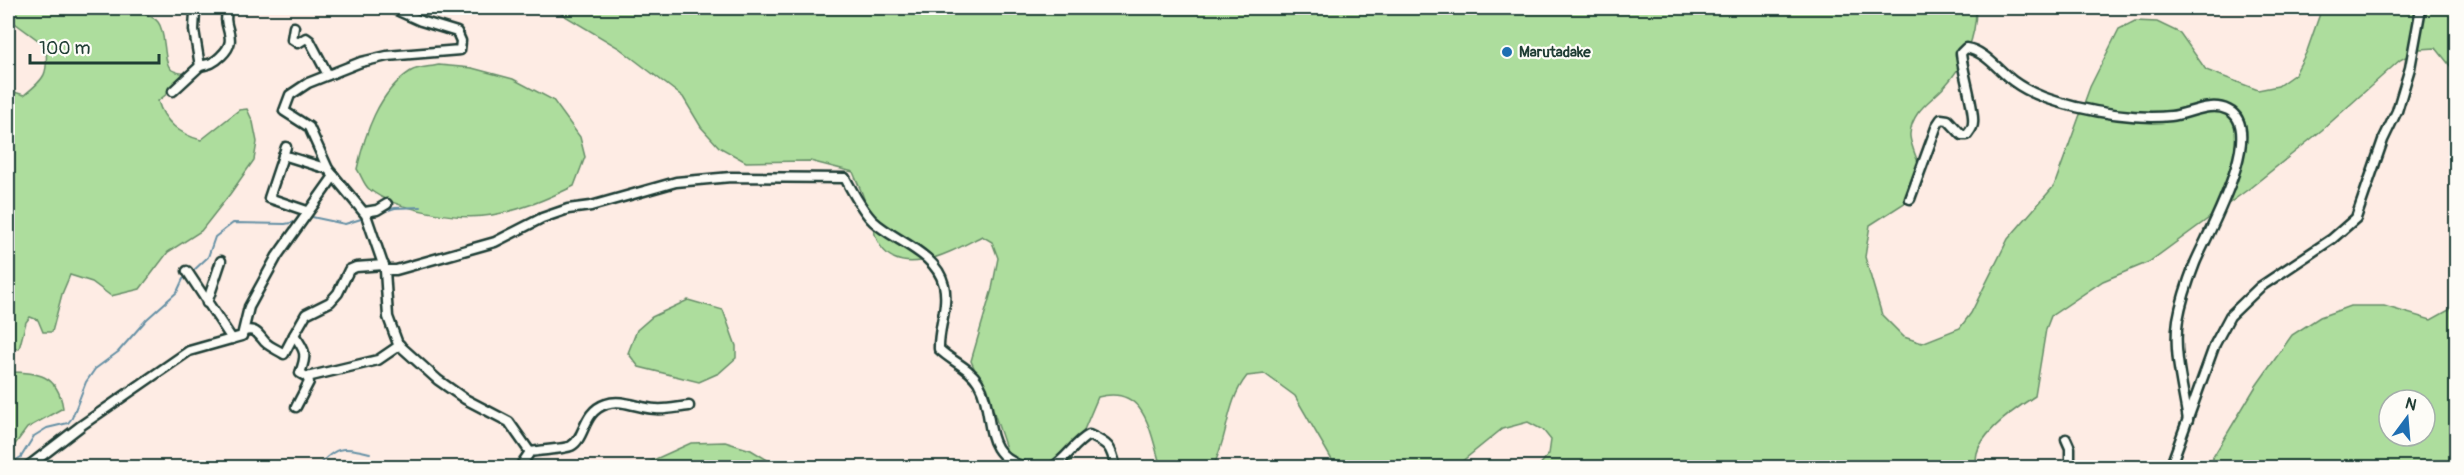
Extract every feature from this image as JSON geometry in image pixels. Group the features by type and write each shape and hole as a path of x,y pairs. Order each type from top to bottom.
{"street":[{"path":"191,8 195,12 194,30 200,66"},
{"path":"173,91 200,66 213,64 230,48 232,38 225,19 228,8"},
{"path":"392,8 420,21 457,32 461,41 460,50 387,56 361,62 308,83 290,95 284,111 309,127 331,172 366,215 384,268 388,317 400,345 438,380 465,399 509,422 530,452"},
{"path":"2170,468 2215,344 2230,316 2260,287 2332,239 2355,218 2383,140 2397,111 2410,68 2421,8"},
{"path":"294,27 292,39 298,43 306,38 310,41 328,75"},
{"path":"1910,199 1941,119 1948,120 1962,135 1966,135 1971,130 1973,117 1962,68 1961,52 1966,48 1975,50 2014,81 2038,96 2077,107 2139,116 2171,116 2211,107 2227,109 2234,114 2242,128 2243,140 2229,190 2194,265 2179,317 2177,349 2188,420"},
{"path":"307,211 267,201 284,151 331,172"},
{"path":"27,468 82,425 189,351 242,336 249,307 277,256 331,172"},
{"path":"244,331 258,332 267,343 284,354 306,314 330,302 338,293 348,270 356,267 396,270 495,242 542,218 568,209 591,206 668,184 731,177 845,178 870,219 911,246 938,272 944,284 945,301 938,338 939,349 977,380 983,393 994,443 1003,456 1011,463 1028,468"},
{"path":"366,215 387,204"},
{"path":"207,303 221,261"},
{"path":"189,274 232,339"},
{"path":"294,335 303,347 306,359 300,373 309,382 296,407"},
{"path":"307,378 378,360 400,345"},
{"path":"519,468 530,452 570,447 578,441 586,419 602,405 614,402 656,409 689,406"},
{"path":"1050,468 1057,465 1082,439 1089,435 1107,443 1113,453 1116,468"},
{"path":"2066,439 2070,448 2070,468"}],"green space":[{"path":"8,8 111,8 148,15 161,27 169,66 173,71 185,74 183,81 158,101 169,121 180,131 201,140 239,110 247,109 253,122 257,142 254,160 201,231 168,252 140,289 111,296 92,282 70,275 62,294 52,332 43,332 38,320 30,317 26,322 19,349 11,347 8,339 8,87 11,91 24,95 44,75 47,55 46,46 12,21 8,15"},
{"path":"556,8 1976,8 1974,30 1963,60 1944,87 1918,113 1911,126 1911,144 1924,178 1914,197 1870,225 1865,257 1882,315 1904,337 1922,343 1960,328 1971,313 2008,239 2054,186 2090,87 2119,29 2135,21 2157,22 2180,33 2206,70 2258,90 2278,86 2295,74 2307,51 2322,8 2456,8 2456,73 2436,48 2420,49 2400,60 2322,130 2250,188 2149,262 2103,281 2051,316 2046,329 2035,396 2002,421 1986,437 1977,453 1976,467 1538,467 1549,454 1551,440 1543,430 1528,422 1502,429 1455,467 1336,467 1295,396 1265,374 1247,376 1240,386 1213,467 1161,467 1149,426 1143,414 1136,404 1127,398 1114,395 1098,397 1070,463 1063,467 1015,468 1012,466 993,410 971,361 992,289 998,258 992,242 982,236 943,255 913,262 900,260 888,254 878,242 853,172 810,161 746,162 719,147 701,127 683,97 619,48 560,13"},
{"path":"439,65 472,68 513,79 553,100 580,137 585,157 574,186 524,207 479,216 446,215 411,208 395,203 369,189 357,169 369,128 382,102 390,90 411,71"},
{"path":"688,300 723,310 736,346 736,358 719,373 699,382 639,367 628,353 637,330 652,317"},
{"path":"2350,306 2384,306 2431,320 2456,306 2456,467 2207,467 2256,386 2292,335 2320,317"},
{"path":"8,372 37,374 44,377 56,388 63,408 27,428 8,454"},
{"path":"725,442 751,450 779,467 638,467 691,443"}],"waterway":[{"path":"379,213 395,208 421,207"},
{"path":"312,217 345,224 374,215"},
{"path":"192,272 208,257 215,237 233,223 285,224 296,222"},
{"path":"8,465 21,457 34,436 47,428 68,423 86,382 95,369 118,352 147,319 177,292 183,279 188,276"},
{"path":"316,468 329,455 340,450 370,453"}],"place":[{"name":"Marutadake","path":"1507,52"}]}
